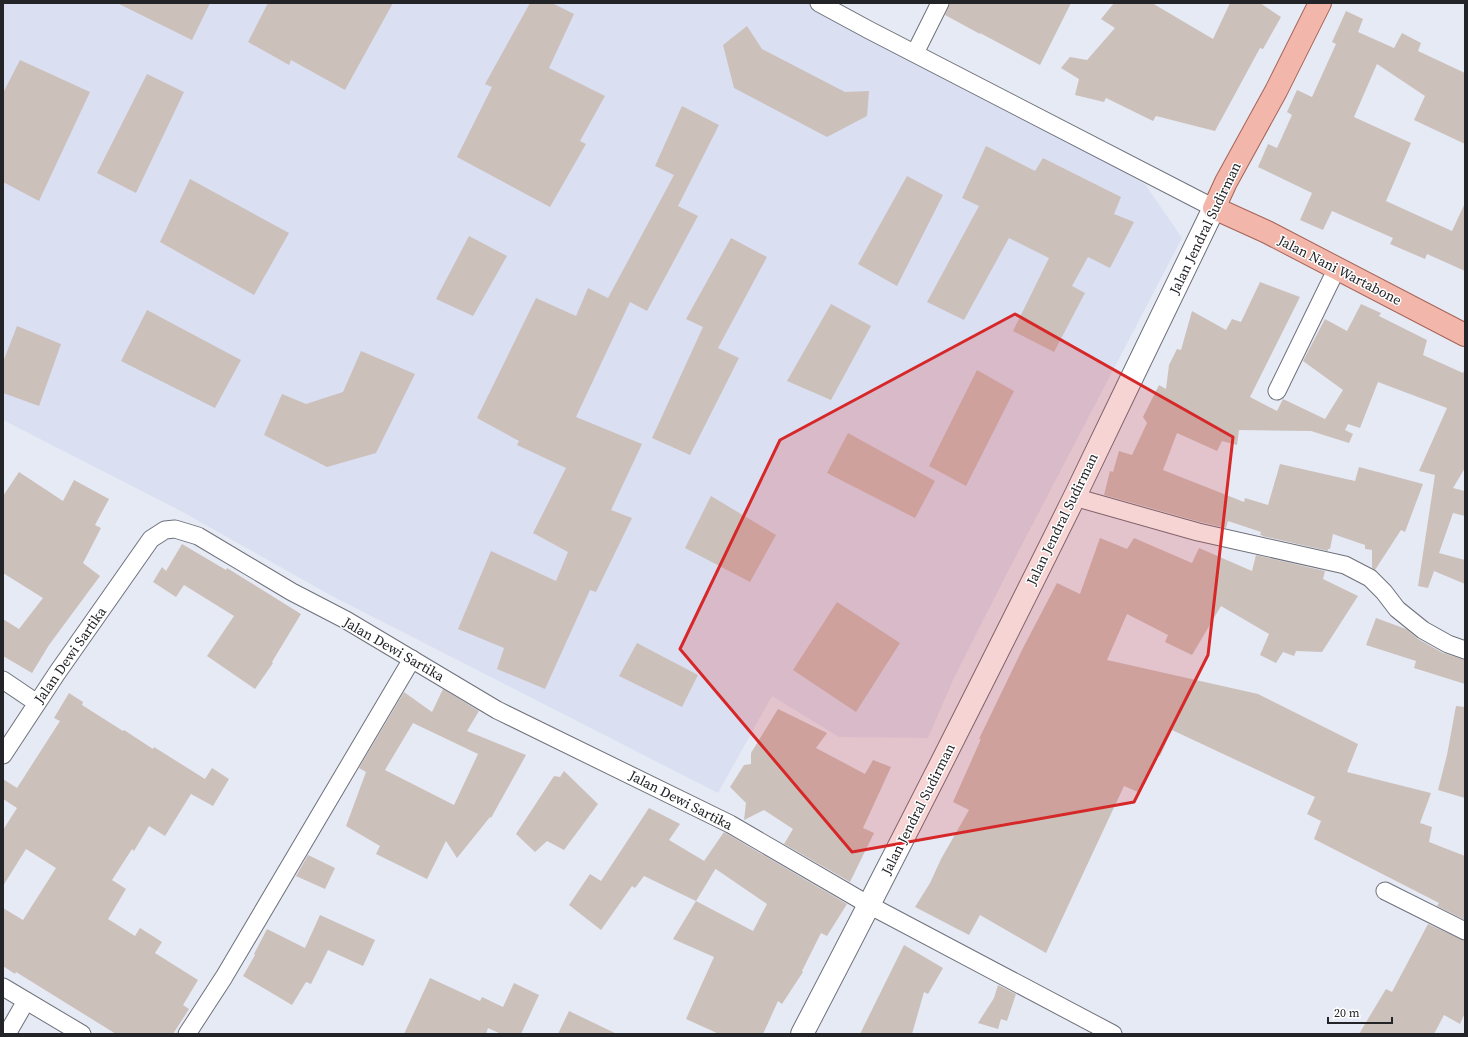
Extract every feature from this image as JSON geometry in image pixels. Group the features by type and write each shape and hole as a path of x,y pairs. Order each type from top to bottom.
{"main road":[{"name":"Jalan Jendral Sudirman","path":"1214,208 1226,182 1276,91 1320,3"},
{"name":"Jalan Nani Wartabone","path":"1214,208 1267,232 1465,335"}],"street":[{"path":"819,3 1214,208"},
{"path":"915,53 940,3"},
{"name":"Jalan Jendral Sudirman","path":"802,1034 869,905 1074,497 1214,208"},
{"path":"1277,390 1337,268"},
{"path":"1074,497 1205,534 1345,565 1370,578 1384,592 1397,609 1423,630 1448,644 1465,650"},
{"name":"Jalan Dewi Sartika","path":"3,754 37,702 151,539 164,530 175,528 198,536 292,592 346,620 497,710 730,824 869,905 1113,1034"},
{"path":"187,1034 224,977 412,659"},
{"path":"3,680 37,702"},
{"path":"1385,891 1465,931"},
{"path":"3,987 82,1034"},
{"path":"7,1034 26,1001"}],"highlighted area":[{"path":"1015,314 1233,437 1208,655 1134,802 852,852 680,649 780,440"}],"shaded area":[{"path":"3,3 831,3 1145,184 1182,238 1003,581 953,680 928,738 839,737 772,696 718,793 332,596 179,510 3,420"}],"building":[{"path":"117,3 210,3 192,40"},
{"path":"268,3 393,3 345,90 291,60 289,65 248,42"},
{"path":"530,3 552,3 574,14 549,68 605,96 580,141 586,144 550,207 457,157 492,87 485,84"},
{"path":"950,3 1071,3 1040,65 945,15"},
{"path":"1114,3 1152,3 1213,39 1230,3 1260,3 1281,17 1263,49 1260,48 1215,131 1156,116 1153,121 1106,98 1104,102 1075,95 1079,79 1061,68 1070,57 1087,60 1115,28 1101,19"},
{"path":"1346,11 1363,19 1358,32 1394,48 1402,33 1421,43 1418,51 1465,73 1465,144 1414,120 1425,96 1377,64 1354,117 1411,143 1386,201 1452,231 1465,203 1465,271 1427,254 1425,259 1390,244 1393,238 1332,211 1323,230 1300,220 1312,193 1258,167 1268,144 1277,148 1292,115 1287,112 1297,90 1312,97 1336,44 1332,42"},
{"path":"747,26 762,49 845,92 869,91 867,116 827,137 734,88 723,45"},
{"path":"20,60 90,92 39,201 3,182 3,93"},
{"path":"147,74 184,92 136,193 97,173"},
{"path":"682,106 719,125 678,206 698,216 647,311 630,302 576,417 642,444 611,510 632,518 596,592 590,590 545,689 497,669 504,648 458,629 491,551 556,581 568,552 533,533 566,468 517,445 519,441 477,418 536,298 576,316 588,288 608,298 674,175 655,166"},
{"path":"986,146 1035,171 1043,158 1121,197 1114,214 1134,222 1110,268 1088,257 1072,286 1085,293 1054,352 1013,331 1049,258 1009,238 964,320 927,302 979,206 962,198"},
{"path":"907,176 943,195 897,286 858,264"},
{"path":"190,179 289,233 254,295 160,242"},
{"path":"469,236 507,256 473,316 436,299"},
{"path":"731,238 767,257 718,348 739,358 690,455 652,438 703,327 686,319"},
{"path":"1260,282 1300,297 1250,397 1277,411 1283,399 1325,419 1343,390 1303,361 1325,319 1347,331 1361,304 1381,313 1379,316 1427,340 1423,355 1463,373 1465,368 1465,468 1453,488 1465,491 1465,516 1453,513 1439,553 1465,560 1465,584 1434,571 1428,588 1418,586 1435,475 1419,471 1447,408 1378,382 1360,428 1348,424 1345,430 1353,434 1349,443 1311,431 1239,430 1237,445 1222,441 1217,451 1177,433 1163,470 1244,502 1245,498 1268,505 1280,464 1355,481 1359,467 1423,484 1405,532 1401,530 1375,570 1372,568 1372,550 1365,549 1365,545 1333,534 1330,549 1328,549 1328,551 1262,536 1260,535 1261,532 1228,521 1226,528 1104,495 1110,471 1113,472 1119,451 1132,455 1147,423 1143,417 1159,385 1166,389 1169,365 1177,349 1181,350 1192,311 1226,330 1232,319 1241,322"},
{"path":"831,304 871,326 831,400 787,381"},
{"path":"147,310 241,360 215,408 121,361"},
{"path":"17,326 61,344 39,406 3,393 3,362"},
{"path":"361,351 415,374 376,453 327,467 264,435 282,394 306,404 343,392"},
{"path":"977,370 1014,391 966,486 929,466"},
{"path":"848,433 935,481 915,518 827,473"},
{"path":"19,472 63,501 74,480 109,499 95,525 101,528 83,563 100,576 49,645 32,673 3,656 3,619 19,629 43,598 3,573 3,496"},
{"path":"711,496 776,535 750,582 685,548"},
{"path":"1100,538 1127,549 1134,538 1192,563 1199,548 1252,571 1256,555 1325,571 1323,579 1358,596 1322,652 1296,651 1294,656 1283,652 1276,663 1260,655 1269,634 1221,606 1192,655 1165,642 1168,635 1127,614 1107,660 1258,694 1358,744 1347,772 1431,793 1420,823 1432,827 1429,842 1465,856 1465,920 1437,906 1439,903 1314,839 1321,821 1307,814 1315,797 1172,730 1160,756 1156,755 1138,792 1124,786 1046,953 980,915 969,935 915,907 930,883 941,859 969,810 953,802 981,739 979,739 1023,648 1057,583 1080,594"},
{"path":"182,544 226,570 227,568 301,614 272,662 273,663 255,689 207,656 234,616 184,585 176,597 153,582 162,567 166,571"},
{"path":"837,602 900,643 856,712 793,670"},
{"path":"1376,618 1406,629 1418,639 1443,653 1465,660 1465,684 1414,668 1416,661 1366,645"},
{"path":"637,643 698,675 682,707 619,676"},
{"path":"443,689 479,711 467,731 526,755 491,818 490,817 457,858 446,841 427,879 376,854 380,846 346,826 366,772 359,768 404,692 432,712","holes":["413,723 478,754 454,805 385,770"]},
{"path":"69,693 83,702 82,705 123,731 124,730 153,749 154,747 205,779 212,768 229,779 213,806 191,794 165,836 149,826 134,851 132,849 112,880 126,889 108,919 135,936 140,928 162,942 155,953 198,980 183,1005 189,1009 173,1034 116,1034 16,972 15,974 3,966 3,908 23,920 56,868 26,849 3,886 3,830 17,808 3,799 3,779 17,788 60,721 54,718"},
{"path":"1456,706 1465,707 1465,798 1438,790 1447,755"},
{"path":"778,709 827,733 816,748 865,774 873,760 891,767 863,828 874,833 850,882 784,844 793,829 764,810 744,820 746,803 730,787 744,765 751,764 751,753"},
{"path":"564,771 598,804 564,850 547,841 535,852 516,834 554,776 560,777"},
{"path":"649,808 680,824 669,840 716,868 696,901 644,876 635,888 632,886 601,930 569,905 590,874 601,881"},
{"path":"724,832 847,904 827,936 821,933 802,971 803,972 782,1004 778,1001 763,1034 719,1034 686,1019 714,957 673,939 696,901 753,931 767,904 704,861"},
{"path":"308,855 335,868 325,889 296,876"},
{"path":"320,915 375,940 363,966 328,950 311,984 306,982 292,1005 243,976 267,929 305,948"},
{"path":"1428,924 1465,941 1465,1013 1460,1024 1444,1015 1434,1034 1359,1034 1386,989 1392,992"},
{"path":"904,945 943,968 928,994 924,992 912,1034 860,1034"},
{"path":"430,978 480,1001 482,997 503,1007 514,983 539,995 521,1034 501,1034 488,1028 486,1034 404,1034"},
{"path":"998,985 1016,994 1007,1021 1001,1019 998,1029 978,1023 994,998"},
{"path":"569,1011 617,1034 558,1034"}]}
